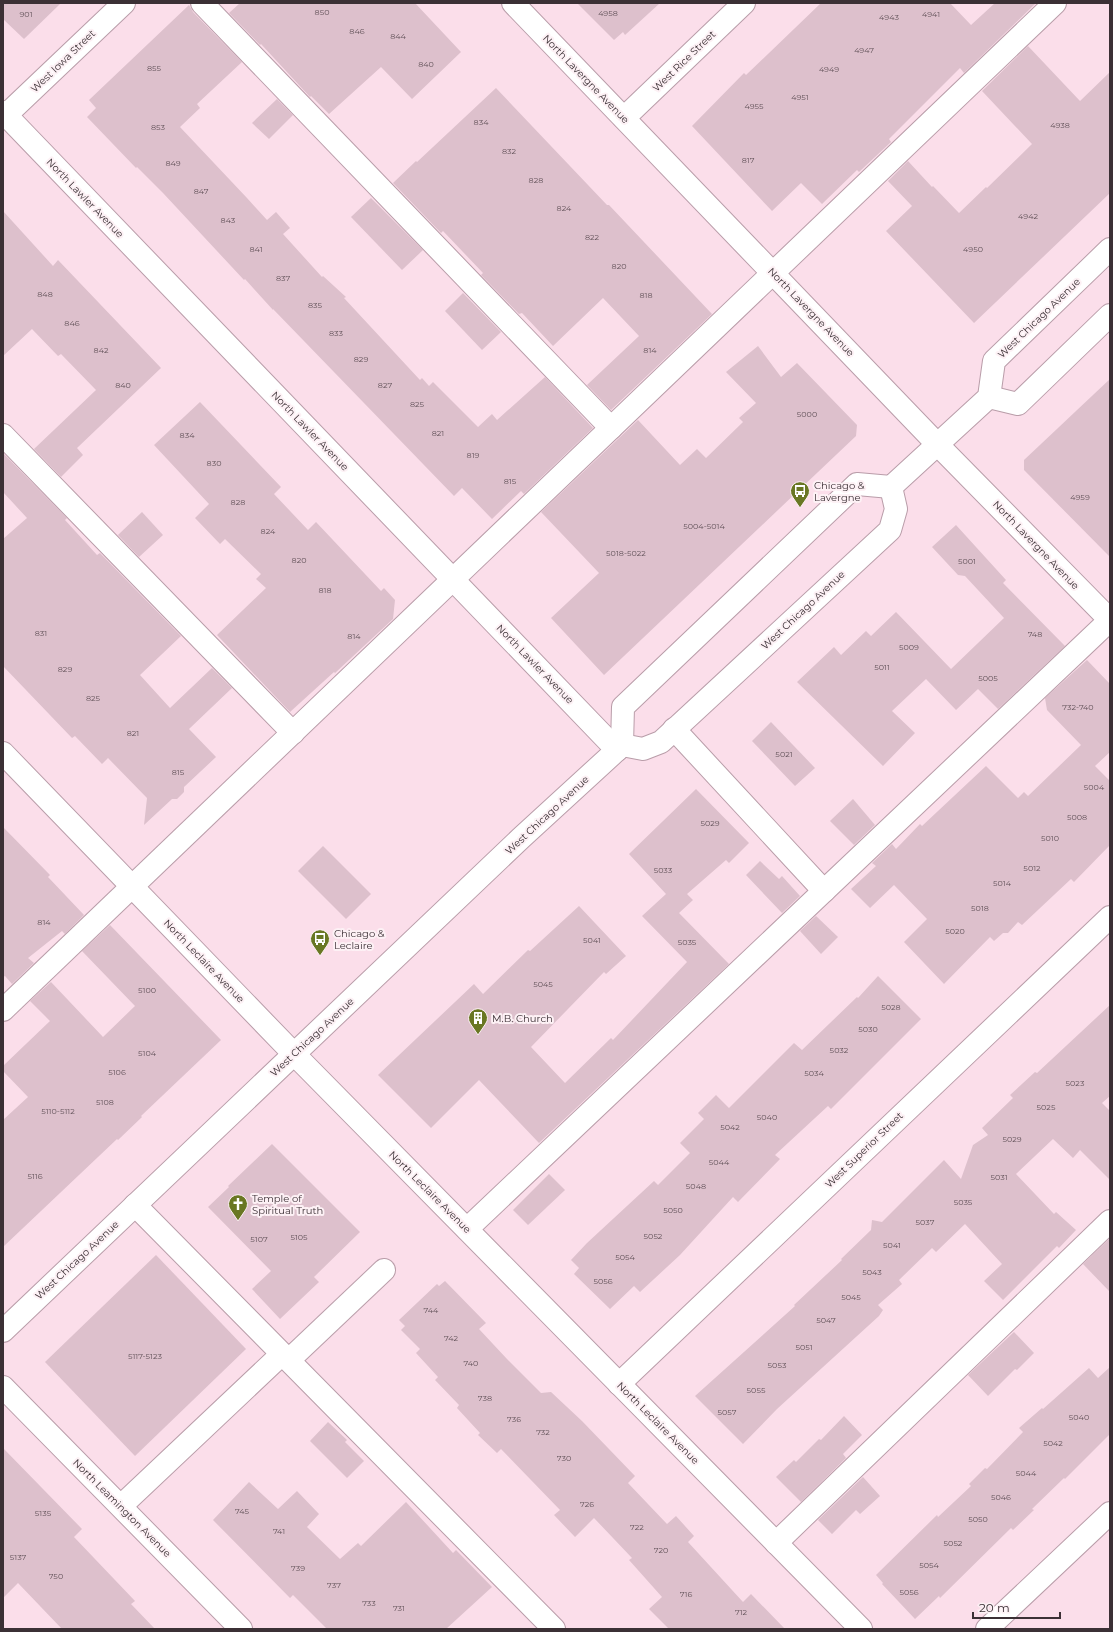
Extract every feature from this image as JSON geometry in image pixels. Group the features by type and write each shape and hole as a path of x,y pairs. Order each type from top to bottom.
{"street":[{"name":"West Iowa Street","path":"4,115 124,3"},
{"path":"202,3 611,428"},
{"name":"North Lavergne Avenue","path":"513,3 938,445 1110,620"},
{"name":"West Rice Street","path":"624,118 744,3"},
{"path":"3,1010 1055,3"},
{"name":"North Lawler Avenue","path":"4,115 453,580 619,748"},
{"name":"West Chicago Avenue","path":"990,397 994,361 1110,249"},
{"path":"619,748 623,707 857,484 891,487 990,397 1018,404 1110,314"},
{"path":"3,435 293,733"},
{"name":"West Chicago Avenue","path":"3,1330 619,748 643,748 661,742 890,530 896,509 891,487"},
{"path":"467,1229 1110,620"},
{"path":"674,729 824,891"},
{"name":"North Leclaire Avenue","path":"3,753 294,1054 861,1629"},
{"name":"West Superior Street","path":"619,1384 1110,917"},
{"path":"135,1205 554,1629"},
{"path":"776,1543 1110,1221"},
{"path":"121,1506 384,1270"},
{"name":"North Leamington Avenue","path":"3,1387 241,1629"},
{"path":"987,1629 1110,1513"}],"building":[{"path":"3,3 61,3 24,39 3,19"},
{"path":"240,3 415,3 461,52 412,99 381,67 329,114 311,96 310,97 261,44 260,45 229,13"},
{"path":"577,3 660,3 625,35 623,32 614,40"},
{"path":"821,3 950,3 971,25 995,3 1036,3 964,73 960,68 889,139 891,142 859,172 857,170 822,204 801,183 772,211 692,126 744,73 746,75"},
{"path":"189,5 193,12 242,62 197,104 200,108 180,127 267,220 276,212 290,228 283,234 322,277 323,276 346,297 344,298 420,380 422,378 429,386 433,382 478,427 492,414 497,420 545,377 593,428 524,494 521,491 492,519 462,488 454,496 273,310 245,279 244,280 163,193 137,167 136,168 87,117 96,108 89,100"},
{"path":"1028,46 1080,101 1110,72 1110,193 974,323 886,231 912,206 888,181 908,161 959,213 986,187 987,188 1032,144 982,91"},
{"path":"496,88 712,314 611,410 587,385 639,336 603,298 553,346 522,313 519,314 481,275 483,273 443,231 441,233 393,183"},
{"path":"277,99 293,115 269,139 252,123"},
{"path":"371,198 423,250 402,270 351,217"},
{"path":"3,211 53,266 58,260 161,368 77,448 83,455 61,477 34,449 96,390 61,354 58,356 32,329 3,356"},
{"path":"463,293 501,332 482,350 445,311"},
{"path":"758,346 781,377 797,363 857,425 856,436 604,675 551,618 599,573 541,512 638,420 680,465 697,449 706,458 743,422 739,418 756,403 726,372"},
{"path":"1110,379 1110,557 1024,470 1024,460"},
{"path":"200,402 281,487 274,494 308,530 316,522 381,591 384,588 395,600 393,619 335,673 334,672 290,712 217,635 266,588 256,579 261,574 225,539 220,544 195,518 209,504 154,445"},
{"path":"3,453 67,518 65,520 97,555 100,553 181,636 140,675 170,708 212,668 232,688 189,729 216,757 184,787 184,792 177,799 172,799 144,825 147,798 108,758 102,764 75,736 72,738 3,666 3,539 27,518 3,492"},
{"path":"142,512 163,535 139,557 118,535"},
{"path":"956,525 1006,580 1003,583 1065,646 998,709 978,689 956,710 926,679 892,711 915,733 883,766 797,682 834,647 841,655 866,631 871,636 896,612 951,669 1004,618 965,576 958,575 932,547"},
{"path":"1087,660 1110,684 1110,752 1095,766 1110,781 1110,845 1074,882 1071,879 1022,925 1018,922 1008,933 1003,933 994,941 990,937 944,984 904,942 927,919 894,885 870,908 851,889 876,866 872,863 892,844 896,849 920,824 922,826 986,766 1018,798 1024,792 1028,796 1081,745 1047,710 1045,698"},
{"path":"771,722 815,768 795,786 752,741"},
{"path":"696,789 749,843 729,863 726,860 687,894 693,900 679,913 729,964 539,1143 479,1080 431,1128 378,1075 474,984 483,994 528,950 530,951 579,906 626,956 606,974 604,972 531,1047 565,1083 611,1038 613,1040 687,962 642,916 666,894 629,854"},
{"path":"853,799 875,825 854,845 830,821"},
{"path":"3,827 50,875 48,877 84,915 65,934 62,931 28,958 34,963 12,984 5,976 3,977"},
{"path":"323,846 371,894 346,919 298,871"},
{"path":"760,861 779,879 782,876 800,896 782,913 746,875"},
{"path":"816,916 838,937 821,954 800,931"},
{"path":"110,925 221,1040 118,1140 117,1139 3,1247 3,1120 28,1097 3,1071 3,1066 50,1021 30,1001 51,982 103,1037 135,1006 82,951"},
{"path":"878,976 921,1019 831,1109 828,1106 775,1155 780,1159 738,1202 733,1197 680,1255 640,1292 634,1286 610,1309 574,1274 579,1268 571,1260 587,1243 654,1181 658,1185 690,1153 680,1143 704,1119 698,1113 716,1095 729,1108 794,1043 802,1050 857,997 858,998"},
{"path":"1110,1005 1110,1096 1102,1103 1110,1111 1110,1180 1080,1150 1073,1158 1053,1139 1016,1174 1054,1214 1056,1212 1076,1230 1059,1248 1057,1246 1003,1300 984,1281 1002,1264 965,1224 936,1252 932,1248 899,1280 902,1284 878,1305 883,1310 879,1316 777,1409 743,1444 695,1396 795,1306 794,1305 842,1260 841,1259 871,1230 872,1220 882,1222 944,1160 961,1179 973,1145 988,1135 982,1128 1013,1098 1010,1095 1035,1072 1037,1073"},
{"path":"272,1144 360,1232 314,1277 319,1282 280,1319 252,1289 271,1271 208,1207"},
{"path":"549,1174 565,1190 528,1225 513,1210"},
{"path":"1110,1238 1110,1292 1083,1264"},
{"path":"156,1255 246,1349 135,1456 45,1362"},
{"path":"445,1281 486,1323 479,1329 507,1359 541,1393 551,1392 582,1421 635,1476 628,1483 667,1524 676,1516 694,1536 688,1542 743,1602 751,1594 785,1629 669,1629 649,1609 662,1597 629,1560 632,1558 594,1518 575,1537 554,1515 560,1510 501,1449 497,1453 478,1435 480,1433 457,1408 459,1405 435,1380 438,1377 416,1353 420,1349 401,1330 405,1326 399,1320 437,1284 439,1286"},
{"path":"1014,1332 1034,1353 1017,1370 1015,1369 988,1396 968,1375"},
{"path":"1110,1367 1110,1434 1065,1479 1064,1478 1032,1509 1034,1510 1013,1530 1011,1528 940,1598 939,1596 915,1619 882,1584 883,1583 876,1575 937,1515 938,1517 971,1486 969,1484 985,1468 987,1469 1023,1432 1019,1428 1089,1368 1098,1378"},
{"path":"844,1416 862,1435 843,1454 846,1458 801,1502 776,1477 794,1460 796,1462 819,1439 821,1440"},
{"path":"328,1422 347,1440 345,1442 364,1461 347,1478 310,1441"},
{"path":"3,1448 82,1529 74,1537 135,1601 131,1604 155,1629 62,1629 18,1583 3,1598"},
{"path":"863,1477 880,1496 860,1514 856,1510 832,1534 818,1520"},
{"path":"249,1482 278,1509 297,1491 319,1514 307,1527 340,1559 358,1543 361,1546 406,1502 453,1553 456,1550 492,1587 446,1629 327,1629 293,1595 290,1598 213,1520"}],"place":[{"name":"Chicago & Lavergne","path":"800,508"},
{"name":"Chicago & Leclaire","path":"320,956"},
{"name":"M.B. Church","path":"478,1035"},
{"name":"Temple of Spiritual Truth","path":"238,1221"}]}
